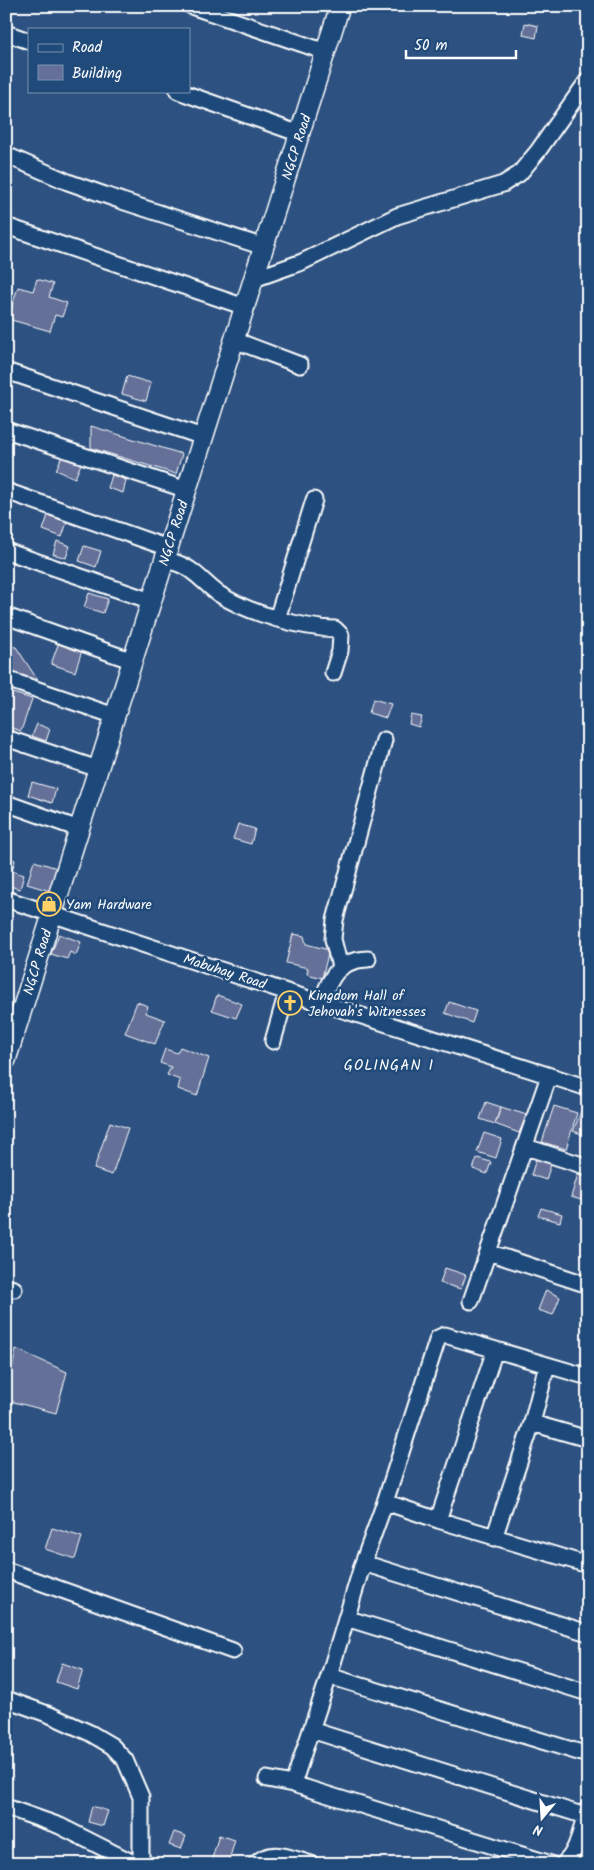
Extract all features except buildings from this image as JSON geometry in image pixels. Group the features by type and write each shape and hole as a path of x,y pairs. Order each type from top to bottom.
{"main road":[{"name":"NGCP Road","path":"6,1060 340,6"}],"street":[{"path":"191,6 326,52"},
{"path":"6,33 28,41"},
{"path":"254,279 302,262 397,216 503,184 518,174 538,151 588,80"},
{"path":"181,92 300,134"},
{"path":"6,155 68,182 264,247"},
{"path":"6,226 245,307"},
{"path":"234,340 300,365"},
{"path":"6,371 204,437"},
{"path":"6,430 187,490"},
{"path":"6,491 166,554 219,594 247,609 277,619 325,629 335,629 341,634 340,651 332,673"},
{"path":"277,619 314,500"},
{"path":"6,551 151,601"},
{"path":"6,616 132,661"},
{"path":"6,680 115,716"},
{"path":"6,738 98,769"},
{"path":"340,967 333,939 335,920 384,740"},
{"path":"6,803 79,829"},
{"name":"Mabuhay Road","path":"6,899 287,992 588,1088"},
{"path":"320,1002 328,982 340,967 354,960 368,959"},
{"path":"273,1041 287,992"},
{"path":"471,1301 526,1147 549,1076"},
{"path":"526,1147 588,1168"},
{"path":"488,1252 588,1285"},
{"path":"294,1784 363,1563 385,1502 438,1338 445,1335 588,1377"},
{"path":"438,1520 495,1350"},
{"path":"494,1538 532,1422 547,1366"},
{"path":"532,1422 588,1439"},
{"path":"385,1502 494,1538 588,1565"},
{"path":"363,1563 588,1632"},
{"path":"6,1570 233,1651"},
{"path":"346,1618 588,1693"},
{"path":"329,1676 588,1755"},
{"path":"6,1699 50,1715 90,1733 112,1746 125,1760 141,1797 141,1864"},
{"path":"311,1730 586,1812 574,1850 562,1864"},
{"path":"267,1778 294,1784 551,1864"},
{"path":"6,1807 60,1826 135,1864"},
{"path":"256,1864 261,1858 274,1854 311,1864"}],"place":[{"name":"Yam Hardware","path":"49,904"},
{"name":"Kingdom Hall of Jehovah's Witnesses","path":"290,1003"}],"district":[{"name":"GOLINGAN I","path":"389,1065"}]}
